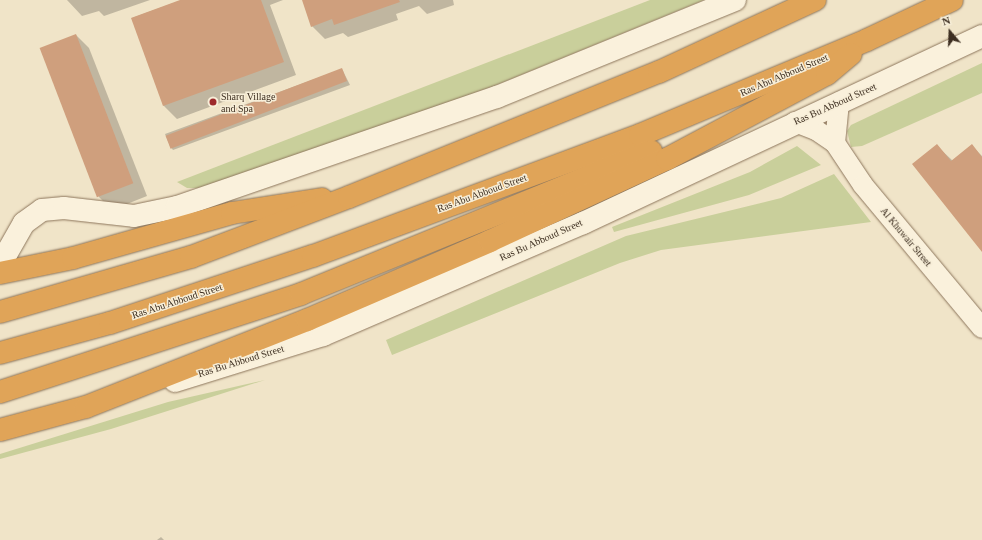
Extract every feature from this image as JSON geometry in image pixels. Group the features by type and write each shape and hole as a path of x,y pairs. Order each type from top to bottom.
{"highway":[{"path":"659,72 784,0"},
{"path":"0,312 191,257 349,197 659,72 815,0"},
{"name":"Ras Abu Abboud Street","path":"0,353 110,323 313,256 640,135 868,40 952,0"},
{"path":"0,430 86,406 307,320 490,241 667,159 827,74 868,40"},
{"path":"0,392 301,294 795,90"},
{"path":"0,273 74,258 232,213 310,200 349,197"}],"street":[{"path":"0,265 6,246 24,223 42,210 64,208 134,216 177,207 489,100 735,0"},
{"name":"Ras Bu Abboud Street","path":"86,406 322,335 583,223 794,122 982,36"},
{"path":"835,143 838,102"},
{"name":"Al Khuwair Street","path":"794,122 816,130 835,143 863,185 982,328"}],"green space":[{"path":"650,0 704,0 494,86 278,163 198,188 187,188 177,182"},
{"path":"982,63 982,93 862,146 851,147 847,131 851,125"},
{"path":"797,146 821,165 749,195 614,232 612,227 750,172"},
{"path":"834,174 871,222 661,250 620,263 392,355 386,340 626,236 781,198"},
{"path":"265,380 111,429 0,459 0,454 168,402"}],"building":[{"path":"180,0 261,0 284,62 163,106 131,18"},
{"path":"302,0 399,0 400,2 334,25 332,19 311,27"},
{"path":"76,34 133,183 97,197 40,48"},
{"path":"342,68 347,81 171,149 166,136"},
{"path":"937,144 951,161 972,144 982,157 982,252 912,164"}],"place":[{"name":"Sharq Village and Spa","path":"213,102"}]}
